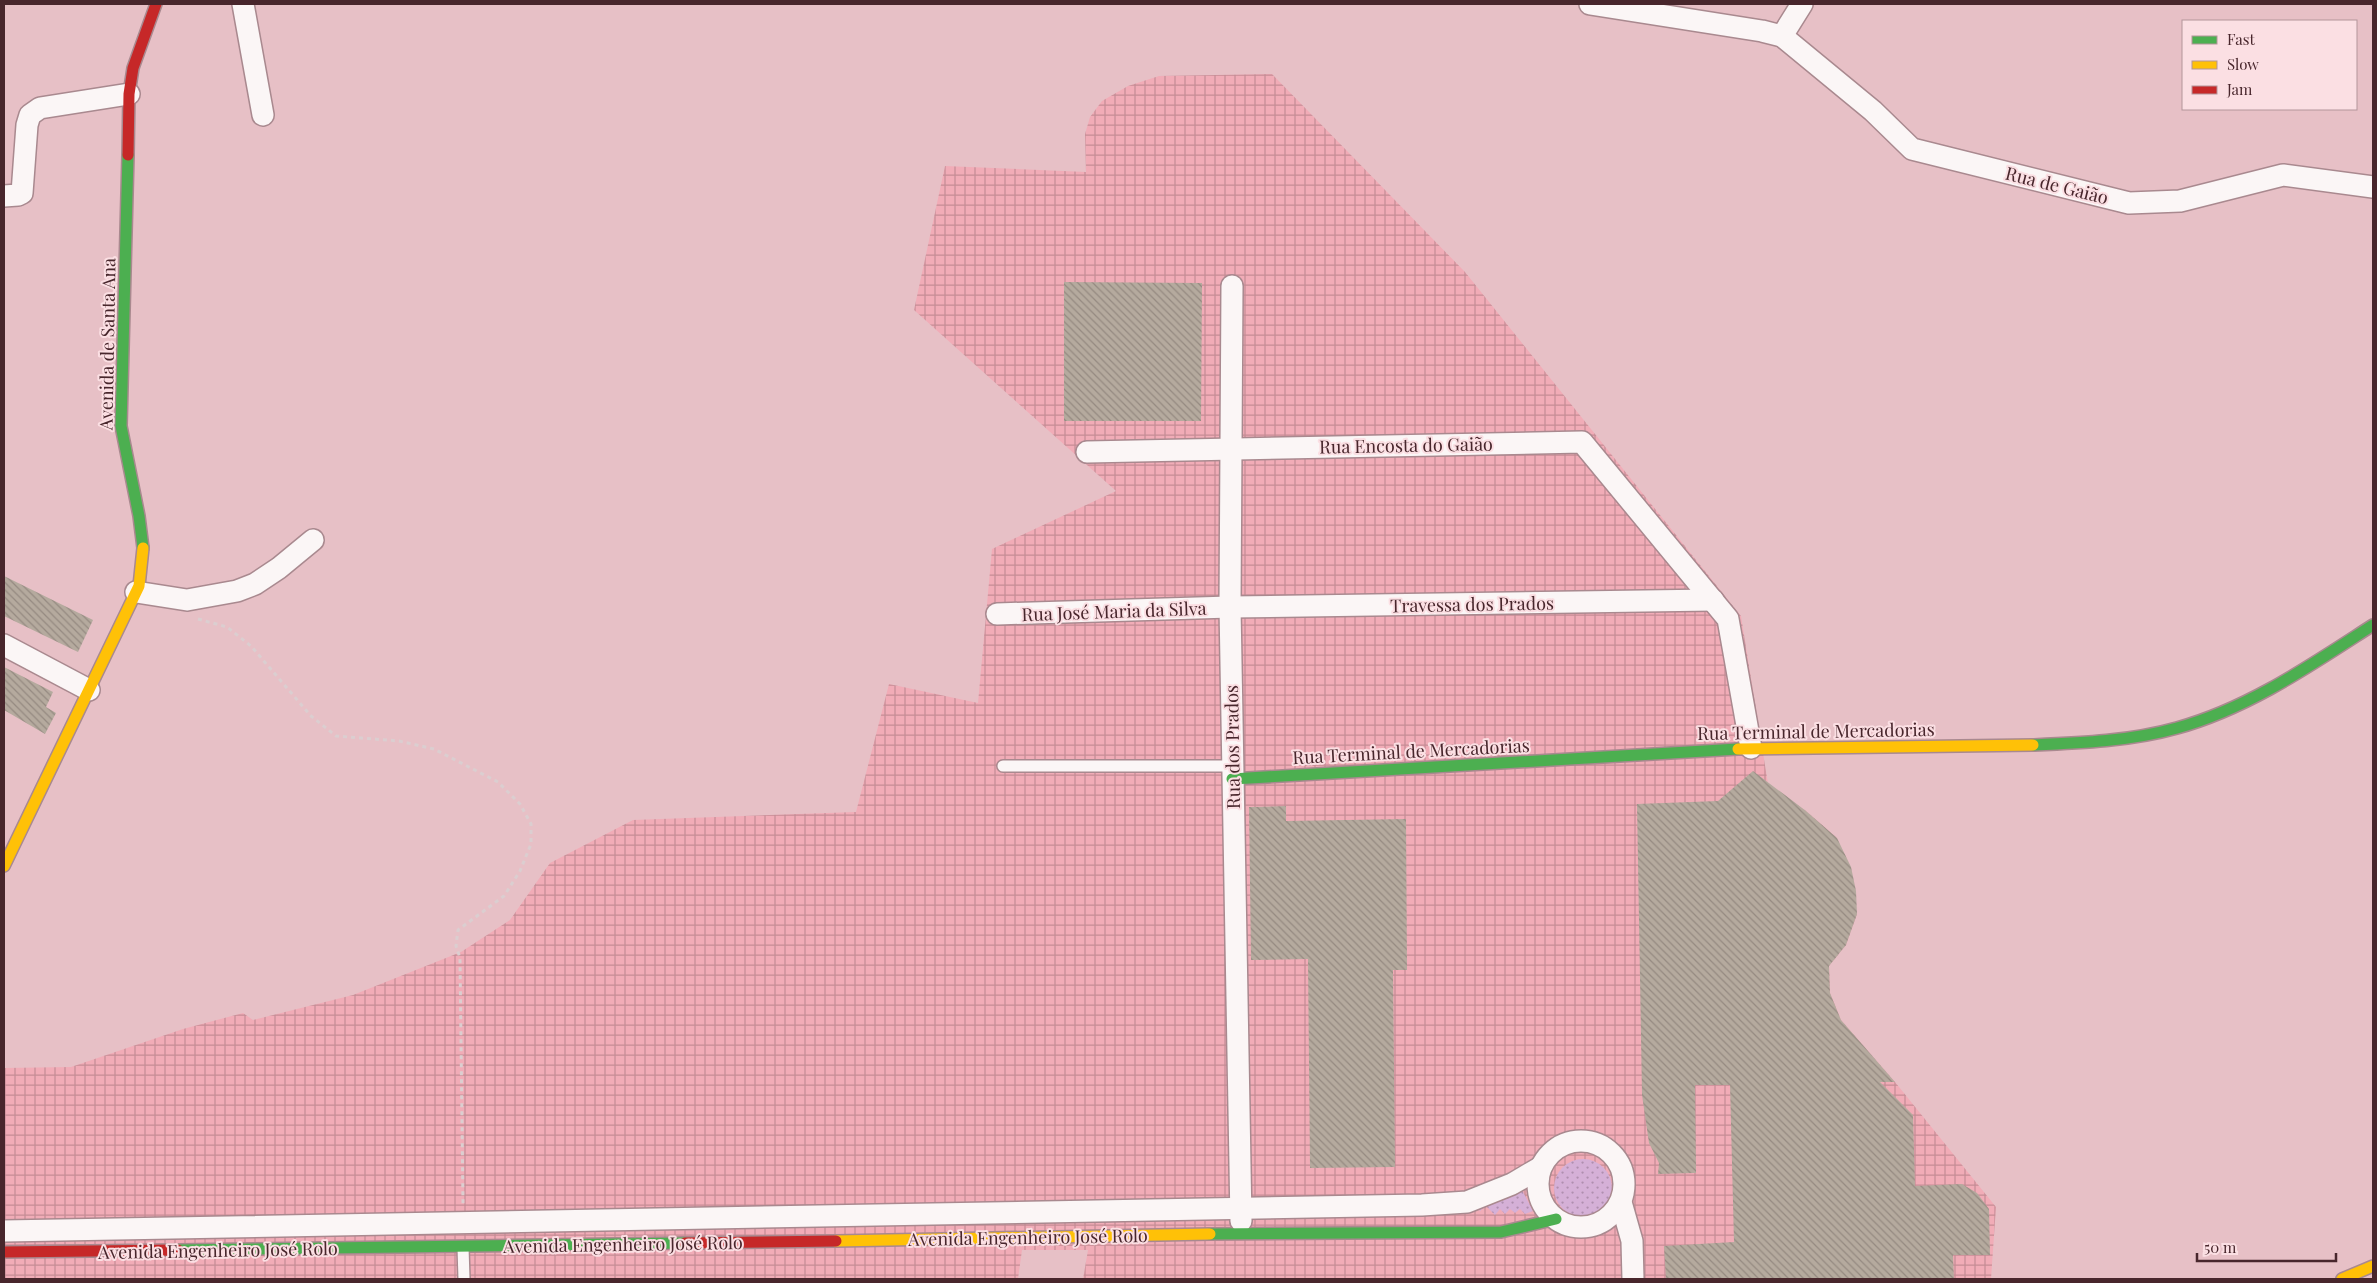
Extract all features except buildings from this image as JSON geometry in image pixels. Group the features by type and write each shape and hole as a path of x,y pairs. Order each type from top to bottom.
{"street":[{"name":"Avenida de Santa Ana","path":"4,866 139,586 144,552 139,516 121,426 129,94 133,68 156,4"},
{"path":"243,4 263,115"},
{"path":"1590,4 1762,30 1782,36 1802,4"},
{"name":"Rua de Gaião","path":"1782,36 1873,111 1912,149 2128,203 2180,201 2283,175 2373,187"},
{"path":"4,196 22,193 26,125 33,112 60,105 129,94"},
{"name":"Rua dos Prados","path":"1232,286 1230,607 1241,1208"},
{"name":"Rua Encosta do Gaião","path":"1087,452 1582,442 1713,600"},
{"path":"136,592 188,600 237,591 255,584 279,568 313,540"},
{"path":"1713,600 1728,619 1751,748"},
{"name":"Travessa dos Prados","path":"1230,607 1713,600"},
{"name":"Rua José Maria da Silva","path":"997,614 1230,607"},
{"name":"Rua Terminal de Mercadorias","path":"1232,772 1751,748 1809,749 2044,744 2120,739 2177,728 2240,705 2373,625"},
{"path":"4,645 89,690"},
{"name":"Avenida Engenheiro José Rolo","path":"4,1231 1241,1208 1467,1202 1512,1184 1541,1167 1554,1151 1572,1142 1586,1141 1599,1144 1610,1152 1619,1162 1624,1175 1621,1202 1632,1241 1633,1279"},
{"path":"1541,1167 1538,1181 1540,1196 1546,1208 1556,1219 1567,1225 1592,1226 1604,1221 1621,1202"},
{"path":"1241,1208 1242,1233"},
{"name":"Avenida Engenheiro José Rolo","path":"4,1252 464,1247 1242,1233 1501,1232 1556,1219"},
{"path":"2342,1279 2373,1266"}],"lane":[{"path":"1002,766 1232,772"},
{"path":"464,1247 464,1279"}],"path":[{"path":"195,618 227,627 251,646 311,716 336,736 399,741 434,749 498,782 520,804 531,824 530,844 520,871 504,896 458,930 456,946 460,958 463,1222"}],"shaded area":[{"path":"1272,74 1465,272 1741,616 1768,784 1806,811 1837,838 1857,914 1846,945 1829,966 1830,993 1841,1020 1895,1082 1996,1207 1991,1279 1083,1279 1088,1250 1022,1250 1018,1279 4,1279 4,1068 71,1067 183,1029 243,1013 253,1020 353,995 461,952 510,920 550,863 633,820 856,812 889,684 978,703 992,549 1116,491 914,310 945,166 1086,172 1085,134 1090,117 1102,101 1128,86 1159,76"},
{"path":"1583,1159 1594,1161 1607,1172 1612,1188 1610,1199 1599,1212 1583,1217 1572,1215 1559,1204 1554,1188 1556,1177 1567,1164"},
{"path":"1522,1190 1533,1211 1525,1214 1520,1209 1515,1213 1510,1209 1505,1214 1500,1209 1495,1215 1486,1206 1480,1211 1475,1205"}],"traffic: fast":[{"path":"128,155 121,426 139,516 143,548"},
{"path":"2033,745 2124,739 2177,728 2204,719 2229,709 2279,684 2373,625"},
{"path":"1232,779 1738,749"},
{"path":"1210,1234 1501,1232 1556,1219"},
{"path":"178,1250 685,1243"}],"traffic: slow":[{"path":"4,866 139,586 143,548"},
{"path":"1738,749 2033,745"},
{"path":"836,1241 1210,1234"},
{"path":"2342,1279 2373,1266"}],"traffic: jam":[{"path":"128,155 129,94 133,68 156,4"},
{"path":"685,1243 836,1241"},
{"path":"4,1252 178,1250"}]}
